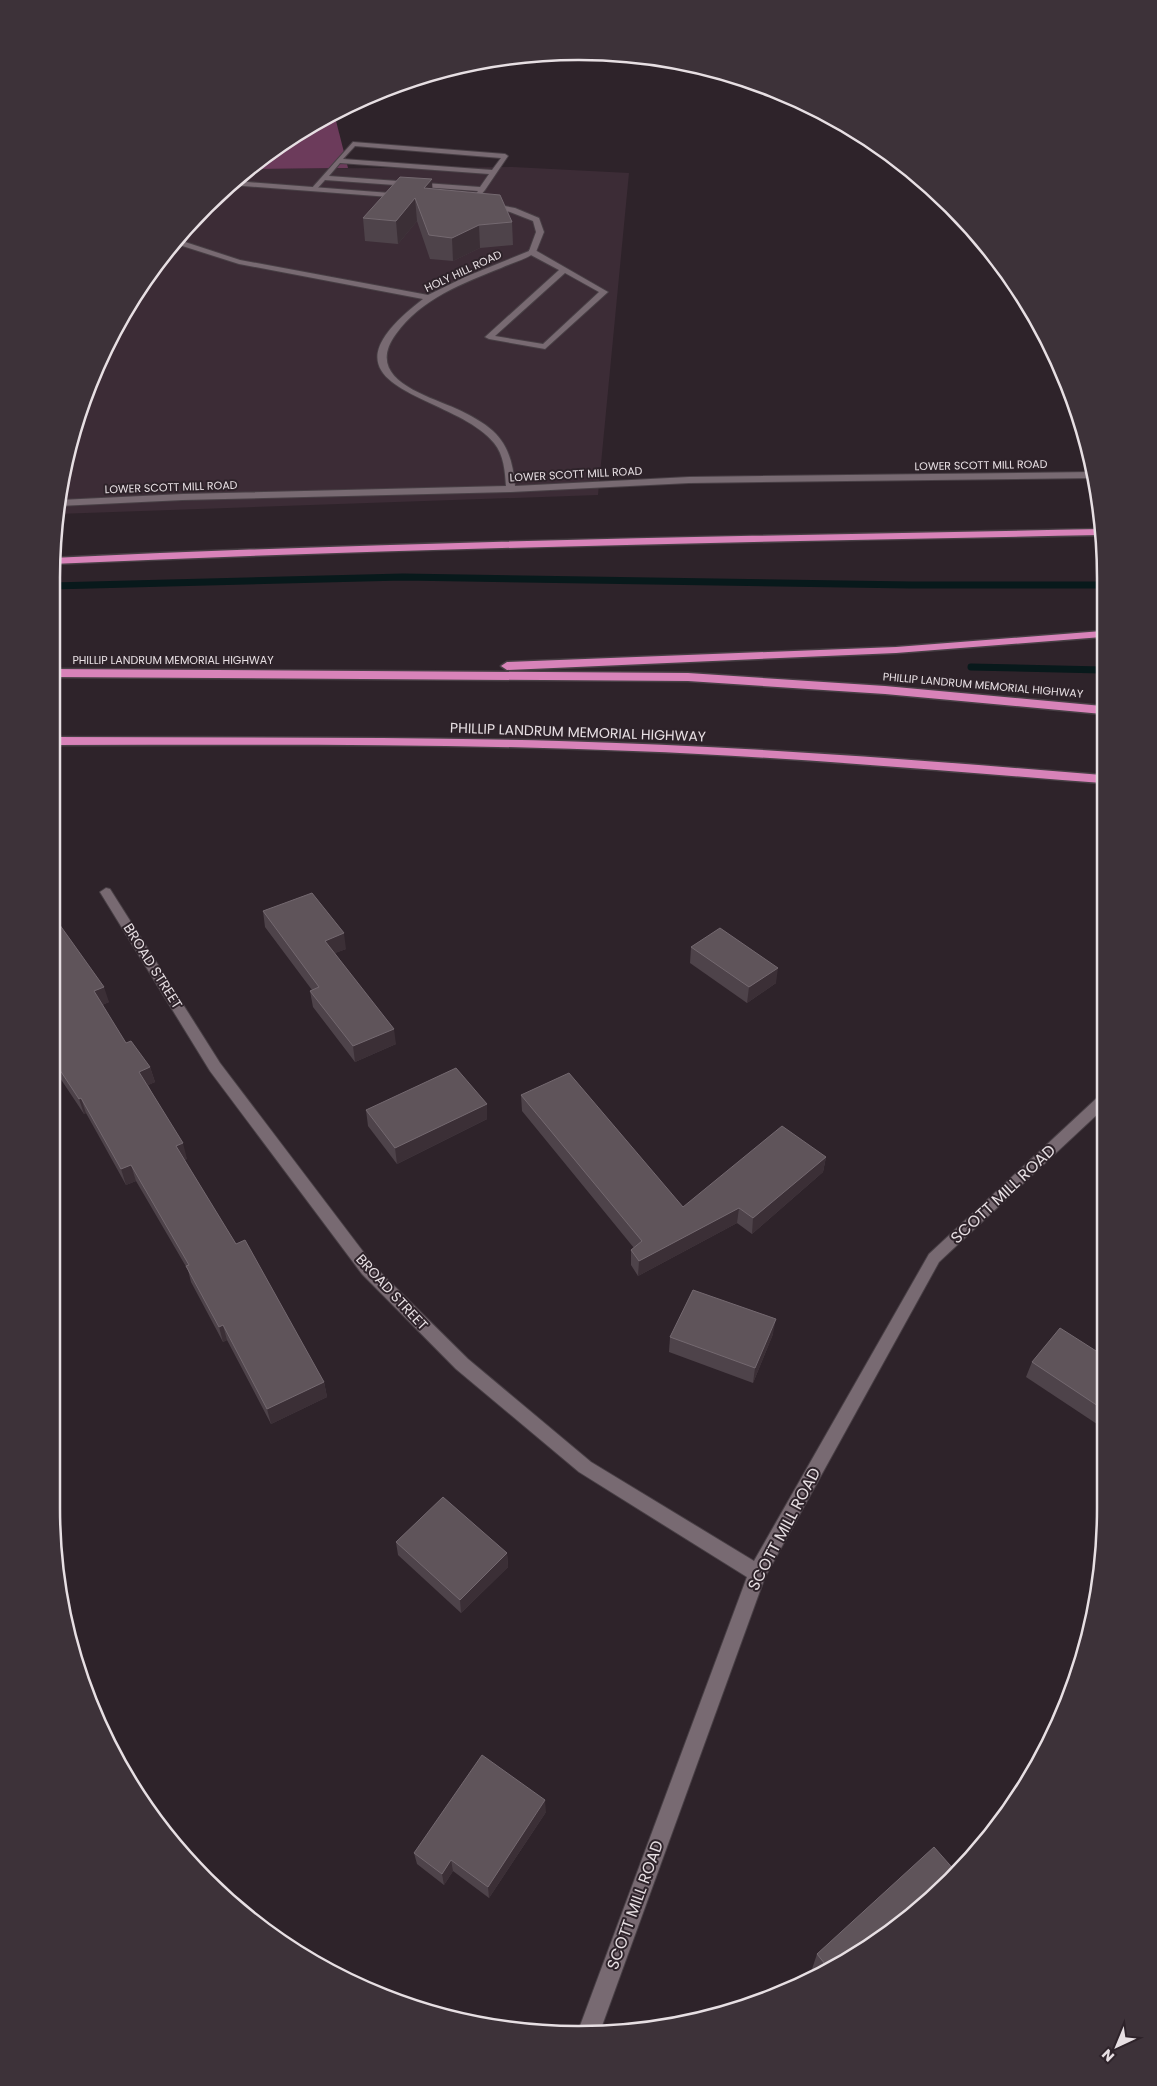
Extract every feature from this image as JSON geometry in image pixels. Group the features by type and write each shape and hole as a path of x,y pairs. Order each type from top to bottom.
{"highway":[{"path":"61,561 255,552 521,544 1095,532"},
{"path":"343,674 667,658 886,650 1097,634"},
{"name":"PHILLIP LANDRUM MEMORIAL HIGHWAY","path":"60,673 688,677 885,690 1097,710"},
{"name":"PHILLIP LANDRUM MEMORIAL HIGHWAY","path":"60,741 485,743 632,747 791,755 1097,779"}],"street":[{"path":"314,189 353,144 506,156 474,201"},
{"path":"338,161 494,172"},
{"path":"323,178 483,189"},
{"path":"243,184 408,196"},
{"path":"465,200 512,210 536,220 540,232 532,252 604,292 545,347 489,336 564,270"},
{"path":"183,244 239,262 430,298"},
{"name":"HOLY HILL ROAD","path":"511,489 508,458 498,442 484,428 462,415 406,390 390,379 384,370 382,350 395,328 430,298 532,252"},
{"name":"LOWER SCOTT MILL ROAD","path":"65,503 183,497 511,489 689,480 1087,475"},
{"name":"BROAD STREET","path":"106,892 215,1068 368,1270 462,1364 585,1467 757,1573"},
{"name":"SCOTT MILL ROAD","path":"591,2026 757,1573 934,1258 1097,1107"}],"shaded area":[{"path":"336,120 348,168 261,169 290,147"},
{"path":"513,167 629,173 598,495 64,514 70,477 88,412 99,380 129,319 147,290 189,237 212,212 261,169"}],"building":[{"path":"400,177 432,179 424,188 500,195 512,222 479,225 452,238 429,235 415,198 396,221 363,218"},
{"path":"312,893 344,933 325,941 394,1029 353,1046 310,991 319,987 263,911"},
{"path":"60,925 104,987 94,991 126,1043 131,1041 150,1067 139,1072 183,1143 176,1146 236,1244 245,1240 324,1382 267,1409 223,1325 219,1327 186,1266 189,1265 131,1165 121,1169 81,1098 79,1099 60,1070"},
{"path":"720,928 778,968 749,987 691,947"},
{"path":"456,1068 487,1104 395,1148 366,1110"},
{"path":"569,1073 683,1207 782,1126 826,1157 753,1218 739,1208 639,1261 631,1250 642,1241 521,1095"},
{"path":"693,1290 776,1319 755,1368 670,1337"},
{"path":"1060,1328 1097,1352 1097,1405 1032,1362"},
{"path":"443,1497 507,1553 460,1600 396,1542"},
{"path":"482,1755 545,1800 488,1887 451,1860 442,1874 414,1853"},
{"path":"934,1847 952,1867 920,1897 867,1939 825,1964 817,1954"}],"waterway":[{"path":"60,586 403,577 911,585 1097,585"},
{"path":"971,667 1097,670"}]}
